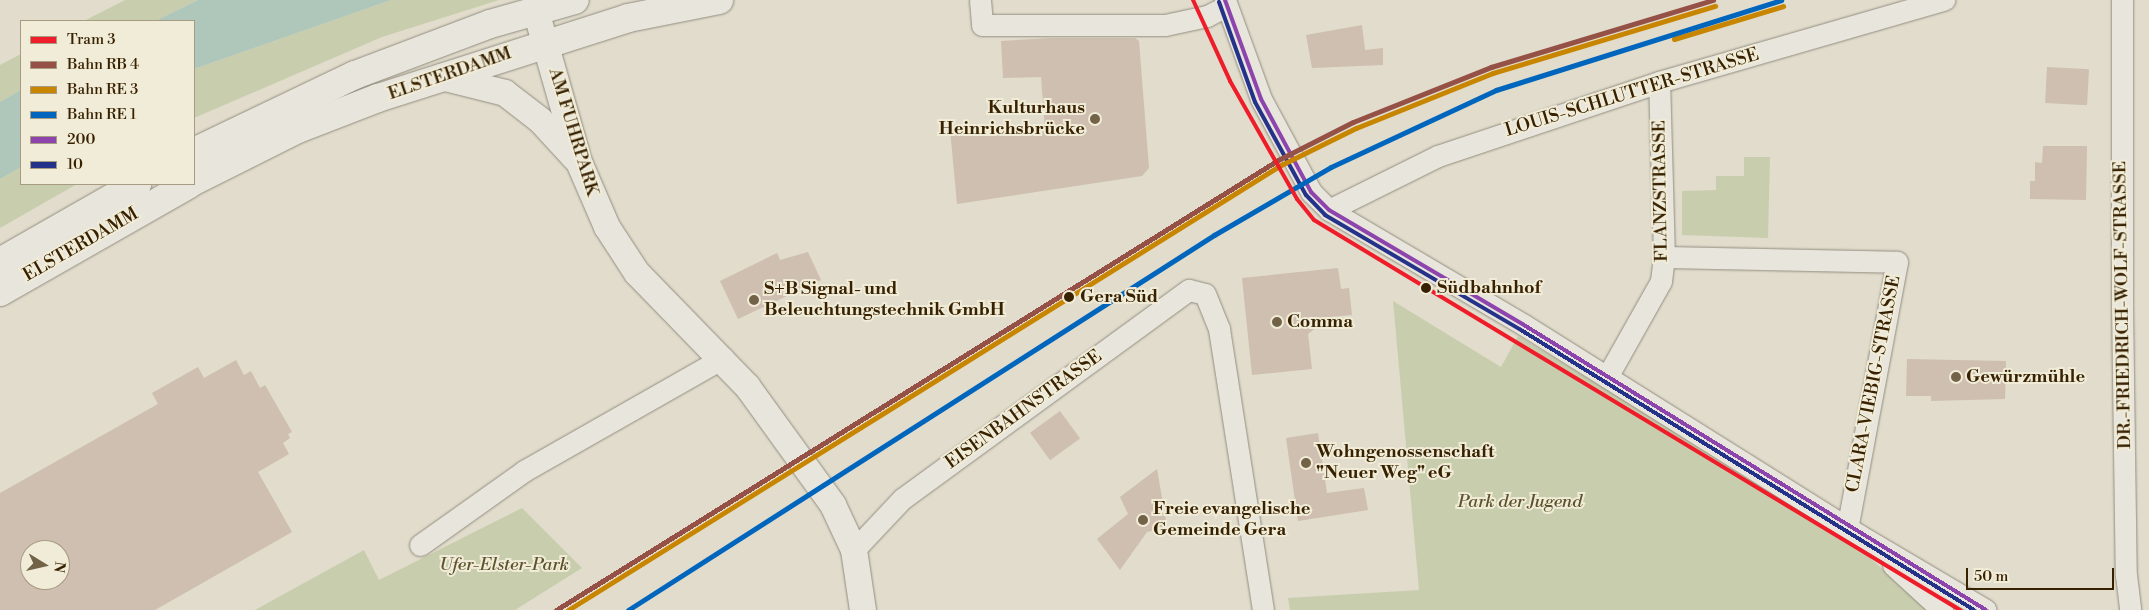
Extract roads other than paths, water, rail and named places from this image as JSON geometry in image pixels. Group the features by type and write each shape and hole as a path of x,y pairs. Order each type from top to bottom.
{"main road":[{"name":"ELSTERDAMM","path":"195,152 355,75 536,11 575,0"},
{"name":"ELSTERDAMM","path":"195,180 298,129 442,76 628,18 719,0"},
{"name":"ELSTERDAMM","path":"0,262 135,185"},
{"name":"ELSTERDAMM","path":"0,292 187,185"}],"street":[{"path":"980,0 982,25 1165,25 1207,16 1226,3 1244,61 1272,121 1311,192 1329,210 1607,377 1853,532 1986,610"},
{"name":"LOUIS-SCHLUTTER-STRASSE","path":"1329,210 1438,156 1659,82 1944,0"},
{"name":"DR.-FRIEDRICH-WOLF-STRASSE","path":"2122,0 2122,324 2130,610"},
{"name":"AM FUHRPARK","path":"536,11 579,162 607,226 637,273 723,358 833,505 854,550 863,610"},
{"path":"442,76 505,93 540,120 579,162"},
{"name":"FLANZSTRASSE","path":"1607,377 1660,281 1664,257 1659,82"},
{"name":"CLARA-VIEBIG-STRASSE","path":"1664,257 1897,262 1853,532"},
{"name":"EISENBAHNSTRASSE","path":"854,550 902,499 1189,290 1205,294 1219,329 1263,610"},
{"path":"420,545 524,471 723,358"},
{"path":"1853,532 1942,610"}],"tram line":[{"name":"3","path":"1193,0 1230,81 1297,199 1314,220 1960,610"}],"place":[{"name":"Kulturhaus Heinrichsbrücke","path":"1095,119"},
{"name":"Südbahnhof","path":"1426,288"},
{"name":"Gera Süd","path":"1069,297"},
{"name":"S+B Signal- und Beleuchtungstechnik GmbH","path":"754,300"},
{"name":"Comma","path":"1277,322"},
{"name":"Gewürzmühle","path":"1956,377"},
{"name":"Wohngenossenschaft \"Neuer Weg\" eG","path":"1306,463"},
{"name":"Freie evangelische Gemeinde Gera","path":"1143,520"}],"park label":[{"name":"Park der Jugend","path":"1520,502"},
{"name":"Ufer-Elster-Park","path":"504,565"}]}
